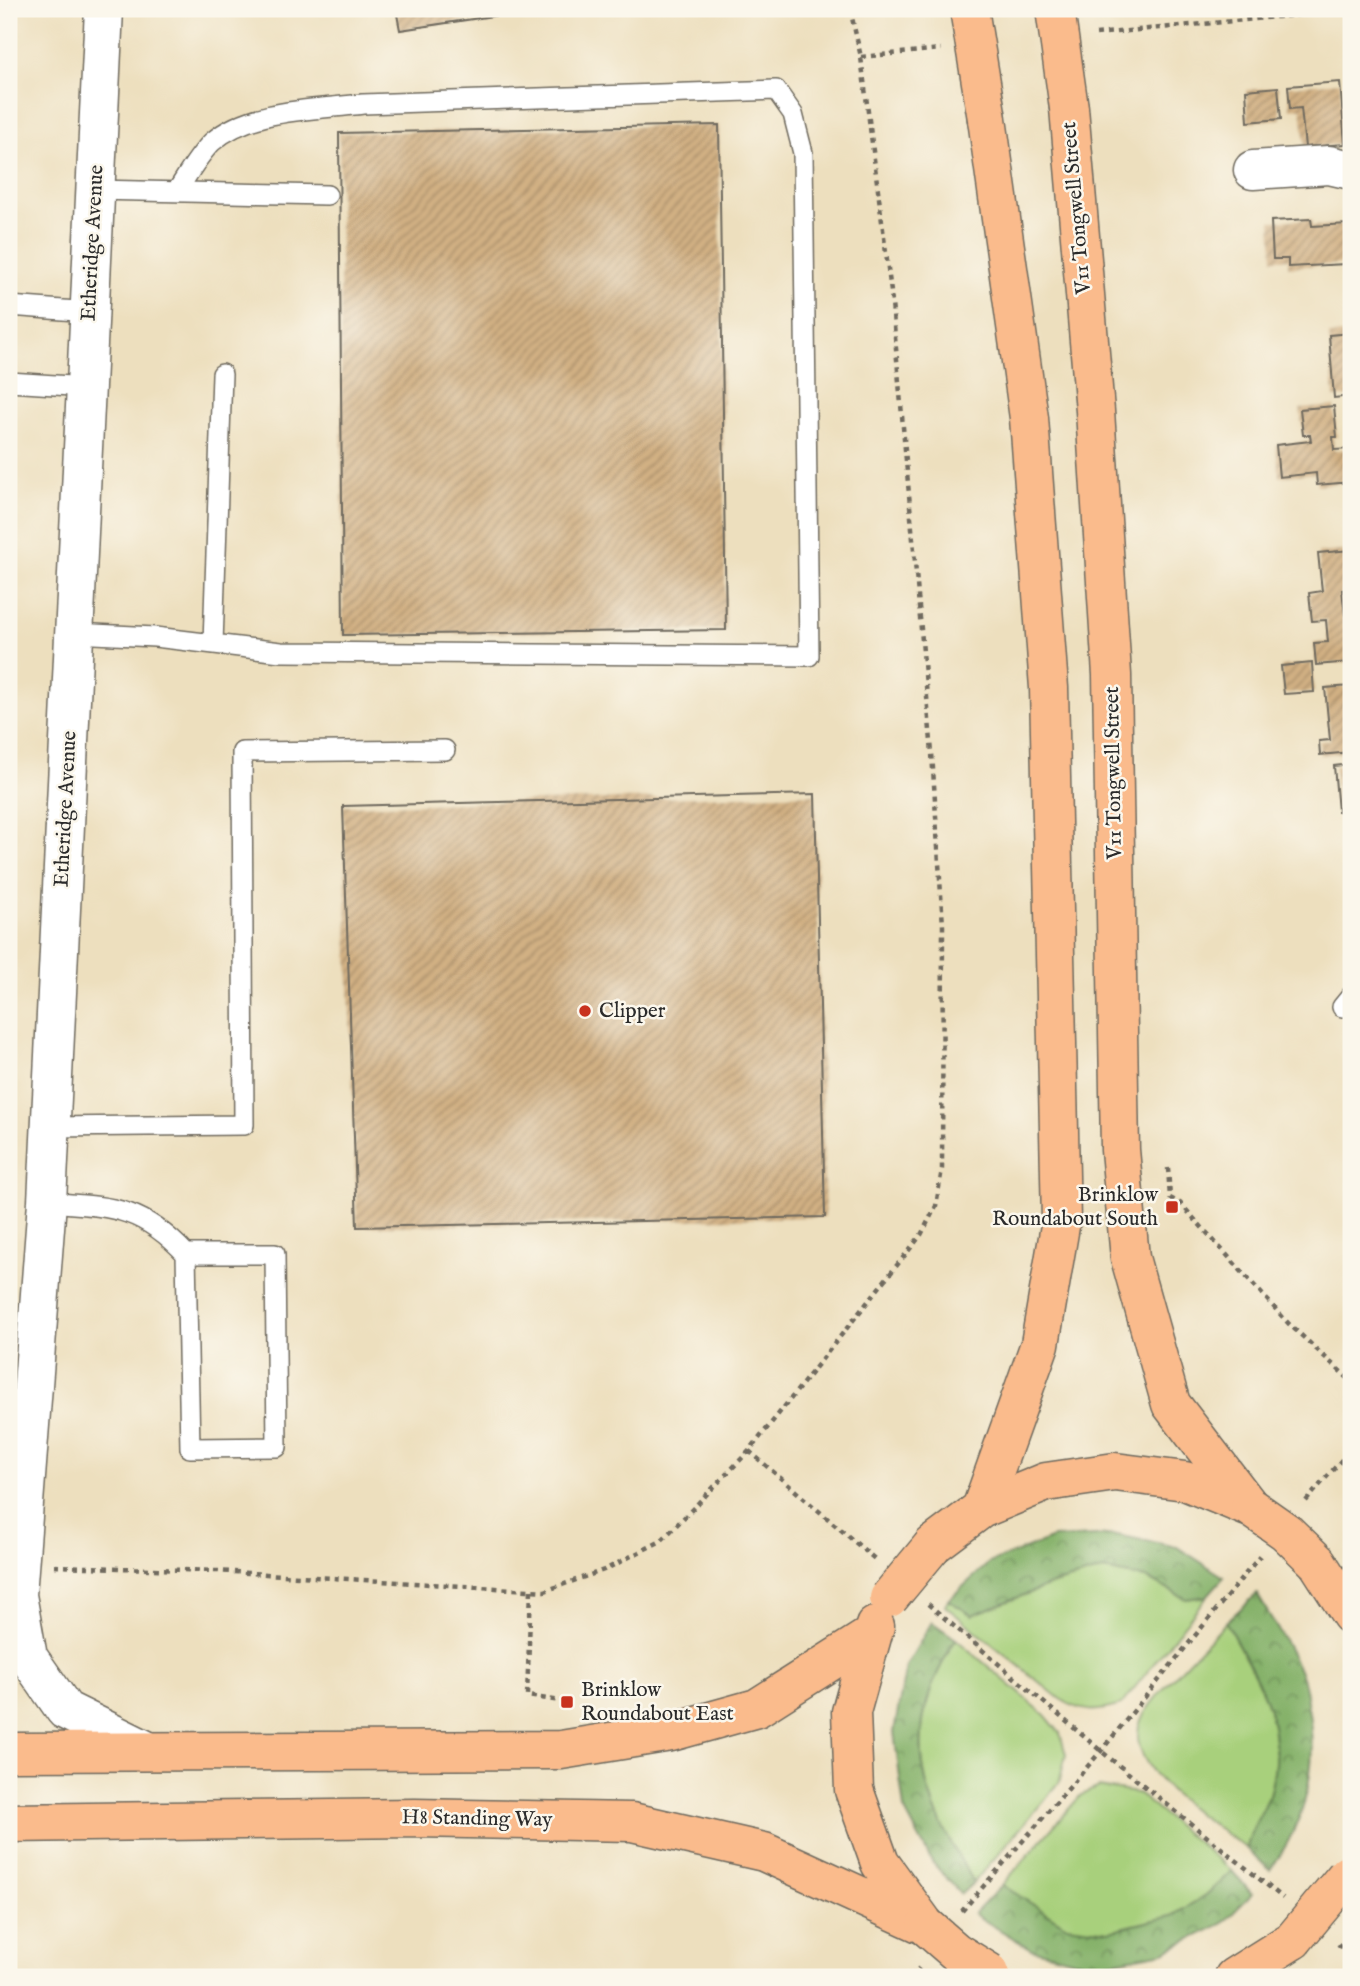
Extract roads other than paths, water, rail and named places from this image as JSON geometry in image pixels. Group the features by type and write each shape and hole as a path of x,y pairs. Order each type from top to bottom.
{"highway":[{"path":"969,9 1029,418 1049,688 1061,1220 1041,1345 981,1509"},
{"name":"V11 Tongwell Street","path":"1055,9 1069,108 1095,411 1112,675 1120,1150 1130,1258 1171,1404 1250,1507"},
{"path":"994,1976 956,1952 937,1934 880,1863 854,1790 850,1712 870,1636 897,1587 933,1545 981,1509 1045,1482 1115,1472 1185,1481 1250,1507 1334,1569 1351,1615"},
{"path":"9,1752 575,1748 671,1732 757,1708 870,1636"},
{"name":"H8 Standing Way","path":"9,1824 415,1818 632,1822 764,1852 937,1934"},
{"path":"1234,1977 1349,1871"},
{"path":"1273,1977 1292,1922"}],"street":[{"name":"Etheridge Avenue","path":"104,9 47,1202 15,1588 29,1657 65,1710 146,1750"},
{"path":"1253,170 1329,165 1351,170"}],"lane":[{"path":"74,632 281,652 809,656 803,153 793,114 776,90 363,104 249,121 213,142 177,191"},
{"path":"95,190 327,195"},
{"path":"9,306 90,312"},
{"path":"212,644 222,374"},
{"path":"9,382 86,387"},
{"path":"50,1127 244,1125 242,752 444,750"},
{"path":"47,1202 99,1206 144,1217 165,1231 186,1254 190,1448 277,1447 275,1254 186,1254"}],"place":[{"name":"Clipper","path":"585,1011"},
{"name":"Brinklow Roundabout South","path":"1172,1207"},
{"name":"Brinklow Roundabout East","path":"567,1702"}]}
